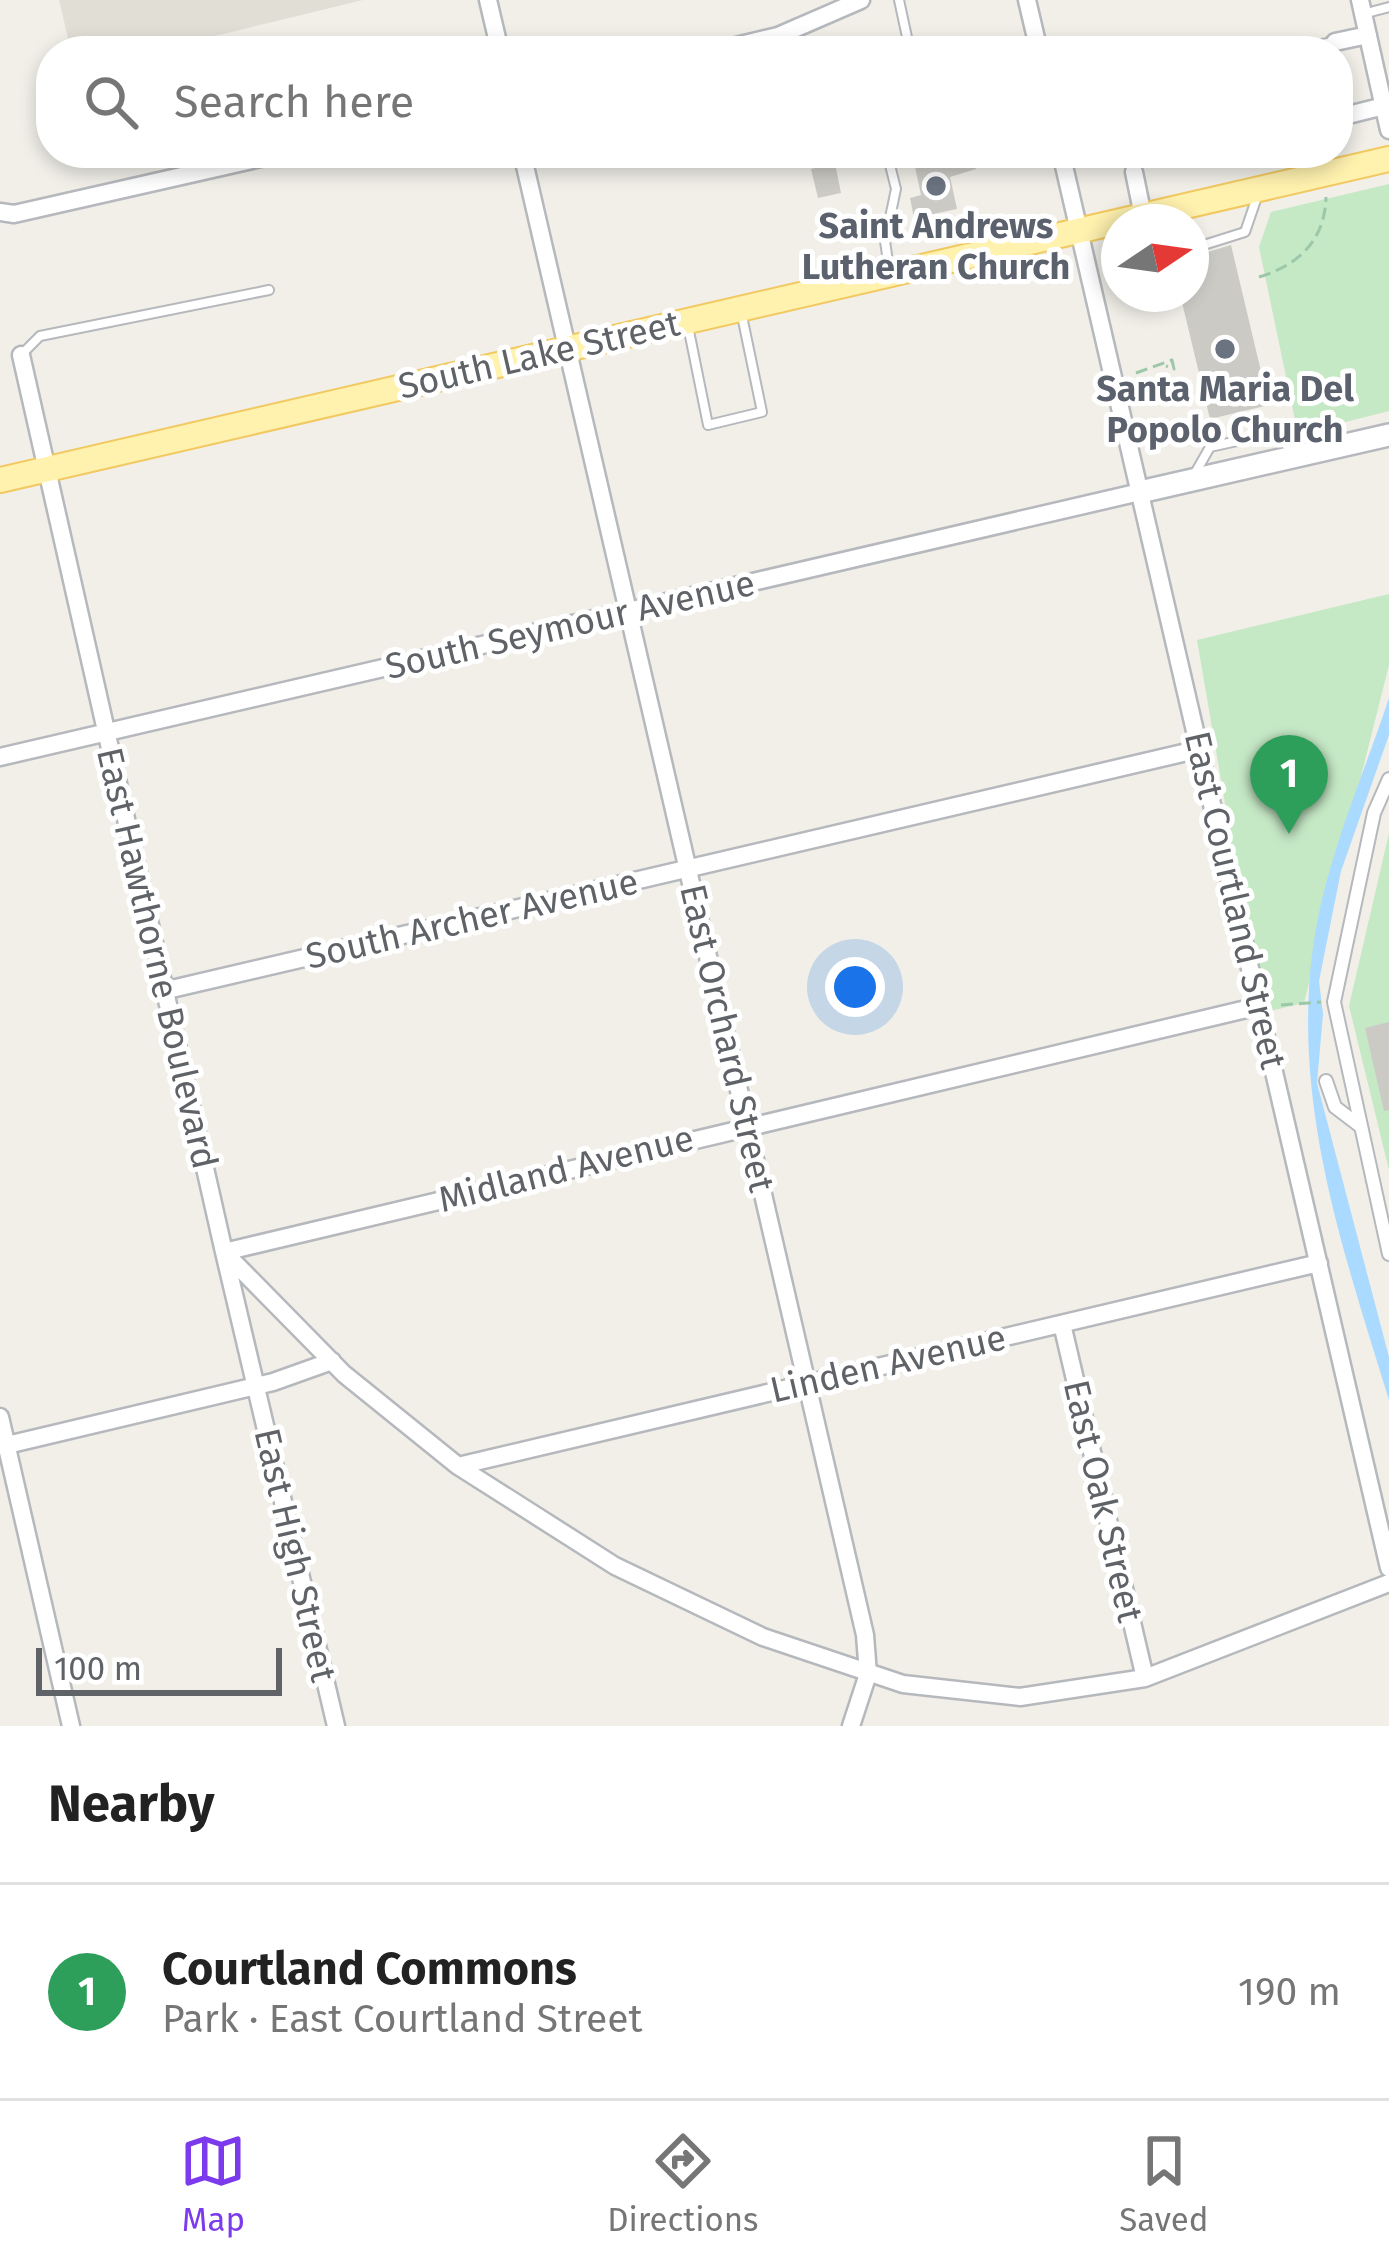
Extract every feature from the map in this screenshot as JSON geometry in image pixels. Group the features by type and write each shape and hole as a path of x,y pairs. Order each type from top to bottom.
{"main road":[{"name":"South Lake Street","path":"1353,167 1389,159"},
{"name":"South Lake Street","path":"1197,204 1350,168"},
{"name":"South Lake Street","path":"0,480 1101,227"}],"street":[{"path":"488,0 496,36"},
{"path":"773,36 861,0"},
{"path":"1028,0 1036,36"},
{"path":"1362,7 1389,130"},
{"path":"1353,38 1368,35"},
{"path":"1353,114 1384,106"},
{"path":"0,212 14,214 217,168"},
{"name":"East Orchard Street","path":"525,168 865,1635 868,1673 850,1726"},
{"name":"East Courtland Street","path":"1064,168 1389,1568"},
{"path":"1130,204 1131,168"},
{"name":"East Hawthorne Boulevard","path":"21,355 255,1385"},
{"path":"1140,492 1389,435"},
{"name":"South Seymour Avenue","path":"0,757 1140,492"},
{"name":"South Archer Avenue","path":"164,991 1200,749"},
{"path":"1389,779 1374,813 1334,1002 1389,1253"},
{"name":"Midland Avenue","path":"224,1252 1259,1006"},
{"path":"1326,1081 1335,1107 1360,1126"},
{"path":"224,1252 332,1361 458,1466 636,1576 763,1637 868,1673 960,1694 1020,1697 1145,1678 1389,1583"},
{"name":"Linden Avenue","path":"458,1466 1319,1263"},
{"name":"East Oak Street","path":"1062,1324 1145,1678"},
{"path":"7,1445 255,1385 332,1361"},
{"name":"East High Street","path":"255,1385 335,1726"},
{"path":"0,1417 71,1726"}],"lane":[{"path":"899,0 907,36"},
{"path":"1362,7 1389,7"},
{"path":"890,168 896,198 885,241 890,275"},
{"path":"1209,243 1245,232 1260,189"},
{"path":"21,355 40,336 269,290"},
{"path":"687,322 708,425 726,421 762,412 741,309"}],"path":[{"path":"1259,277 1296,263 1306,252 1324,218 1326,197"},
{"path":"1136,373 1166,366"},
{"path":"1281,1005 1334,1002"}],"shaded area":[{"path":"59,0 363,0 215,36 67,36"}],"green space":[{"path":"1389,184 1389,411 1298,434 1259,247 1271,212"},
{"path":"1389,594 1389,665 1304,1003 1261,1013 1197,640"},
{"path":"1389,833 1389,1170 1349,1006"}],"water":[{"path":"1389,698 1389,735 1341,871 1319,981 1323,1014 1317,1083 1389,1357 1389,1400 1350,1272 1319,1143 1308,1013 1313,947 1327,880"}],"building":[{"path":"836,168 841,193 818,198 811,169"},
{"name":"Saint Andrews Lutheran Church","path":"915,168 976,168 950,177 957,209 914,218 910,198 921,195"},
{"name":"Santa Maria Del Popolo Church","path":"1231,245 1269,405 1210,419 1184,312 1209,312 1209,252"},
{"path":"1389,1022 1389,1110 1384,1111 1365,1028"}],"place":[{"name":"Saint Andrews Lutheran Church","path":"936,186"},
{"name":"Santa Maria Del Popolo Church","path":"1225,349"},
{"name":"Courtland Commons","path":"1289,834"}]}
